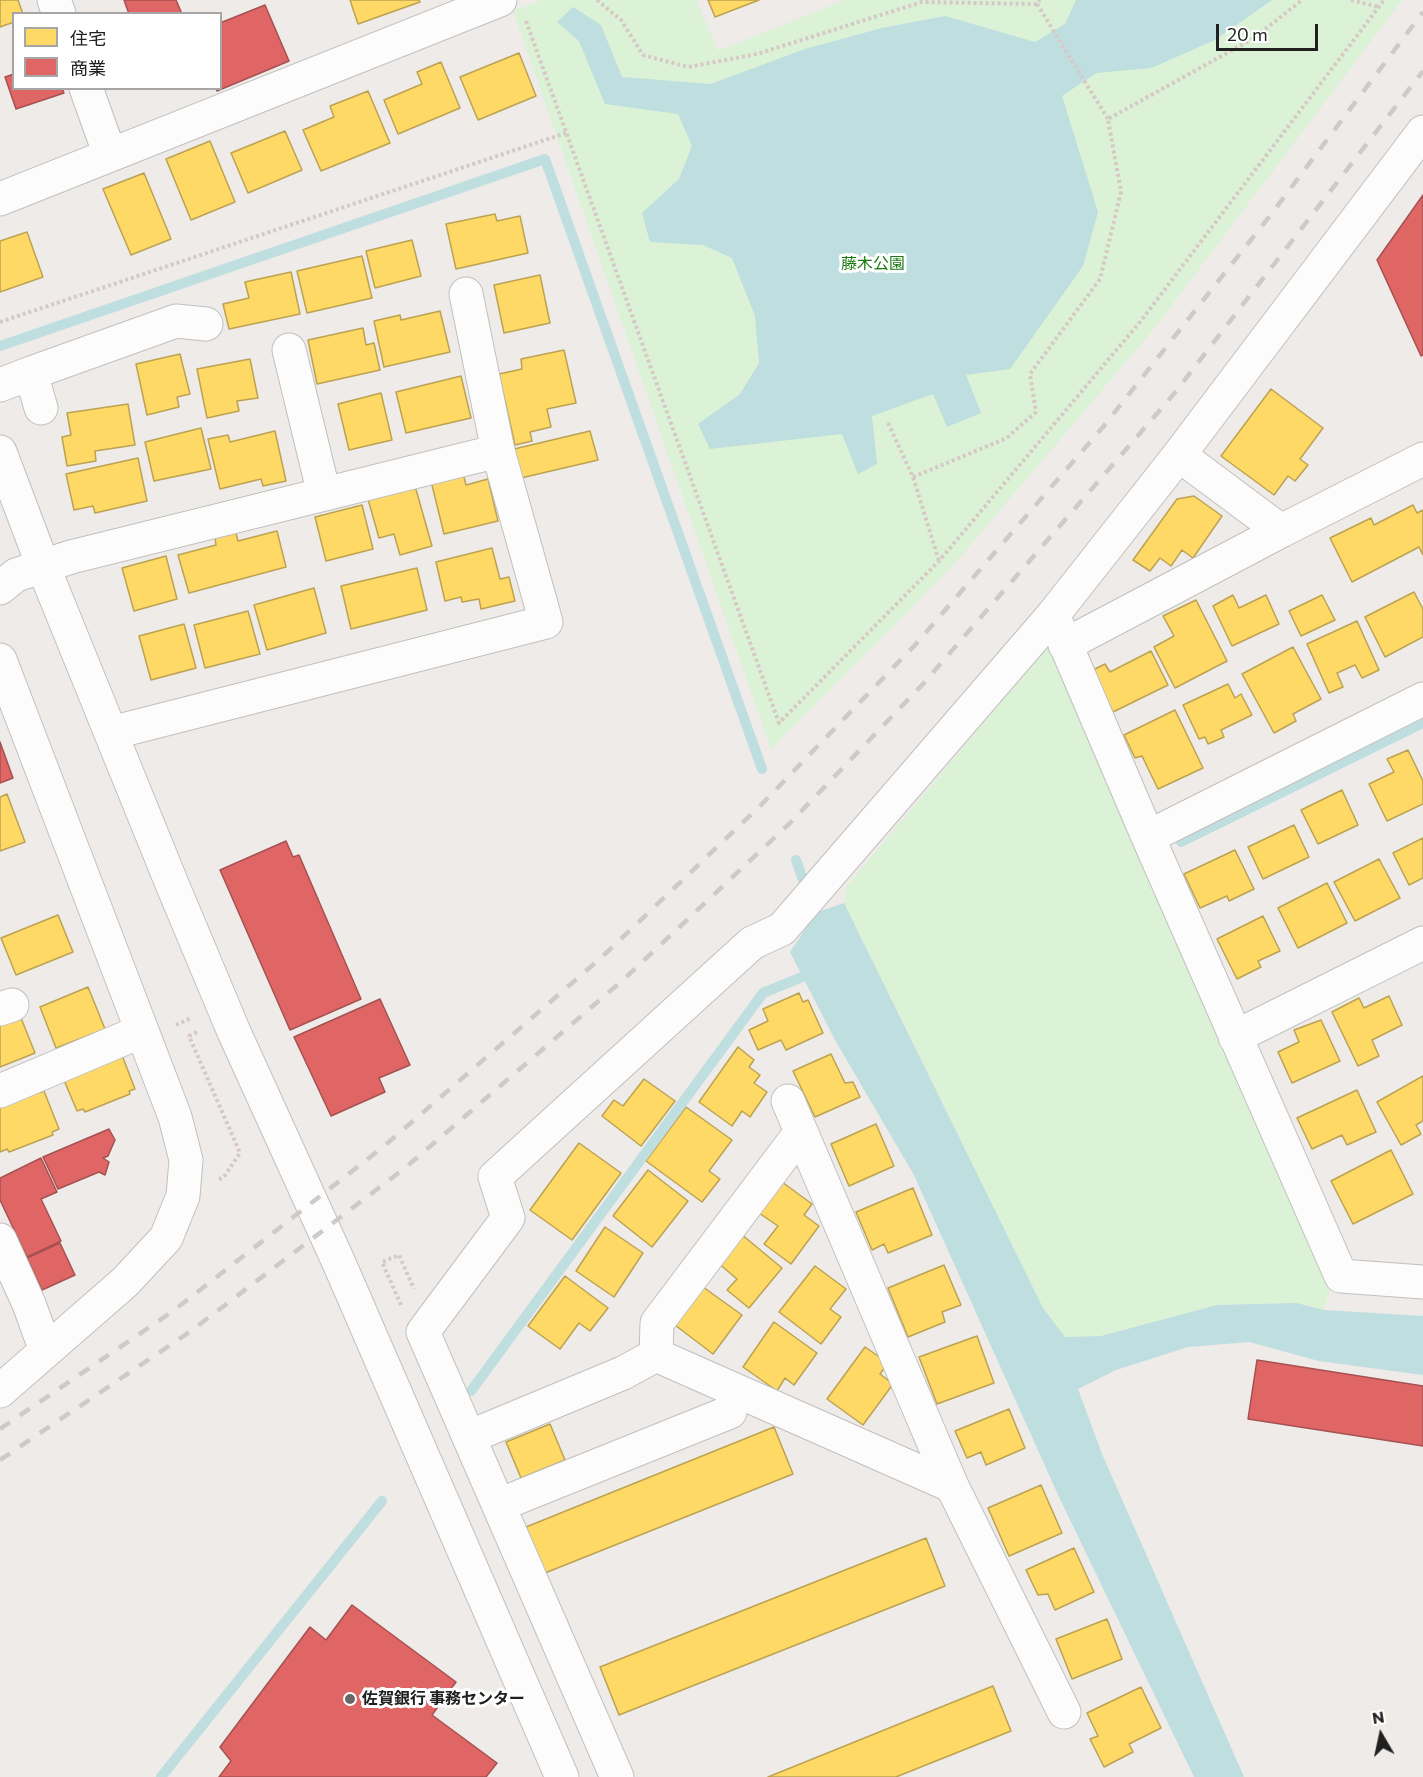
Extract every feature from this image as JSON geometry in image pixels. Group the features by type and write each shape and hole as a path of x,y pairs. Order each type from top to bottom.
{"street":[{"path":"0,199 492,5"},
{"path":"87,90 110,155"},
{"path":"617,1777 416,1317 507,1218 495,1177 752,943 782,929 1053,615 1179,455 1423,132"},
{"path":"111,733 546,622 498,451 466,294"},
{"path":"0,385 176,321 206,324"},
{"path":"289,350 324,494"},
{"path":"31,373 41,408"},
{"path":"0,588 16,575 71,557 498,451"},
{"path":"0,452 43,566 230,1021 339,1263 562,1777"},
{"path":"1179,455 1281,531"},
{"path":"1065,645 1423,459"},
{"path":"1053,615 1341,1276 1423,1282"},
{"path":"0,660 175,1117 186,1160 183,1196 166,1238 125,1282 0,1391"},
{"path":"1148,837 1423,699"},
{"path":"1235,1037 1423,943"},
{"path":"0,1091 142,1031"},
{"path":"788,1101 952,1486 1064,1712"},
{"path":"656,1355 657,1323 801,1132"},
{"path":"0,1240 29,1304 46,1351"},
{"path":"469,1437 623,1373 656,1355"},
{"path":"656,1355 952,1486"},
{"path":"499,1505 729,1412"}],"path":[{"path":"597,0 621,20 643,55 688,68 757,54 922,2 1038,2 1108,119 1121,192 1100,279 1030,374 1036,412 1007,438 913,477"},
{"path":"1108,119 1254,38 1302,0"},
{"path":"1351,0 1380,7"},
{"path":"492,5 566,133 779,723 939,561 1140,322 1384,0"},
{"path":"0,322 566,133"},
{"path":"888,423 913,477 939,561"},
{"path":"189,1036 240,1153 224,1177"},
{"path":"399,1255 416,1317 382,1262 399,1255"}],"green space":[{"name":"藤木公園","path":"542,0 696,0 718,51 845,0 1402,0 1153,330 951,568 771,749 513,11"},
{"path":"1048,646 1333,1280 1324,1310 1297,1303 1217,1305 1101,1336 1065,1337 1043,1308 844,903 847,886"}],"water":[{"path":"1076,0 1272,0 1215,40 1151,68 1096,73 1062,96 1098,212 1083,266 1010,369 966,375 981,413 947,427 933,394 872,416 877,464 858,474 842,434 710,449 698,424 740,394 759,363 755,316 732,258 703,245 650,242 642,213 679,179 692,146 678,114 605,104 579,41 557,22 573,7 601,25 622,77 711,84 805,49 882,28 945,16 1035,42 1065,24"},
{"path":"844,903 1043,1308 1065,1337 1101,1336 1217,1305 1297,1303 1324,1310 1423,1316 1423,1375 1319,1361 1249,1342 1188,1347 1116,1370 1078,1389 1102,1454 1244,1777 1194,1777 1059,1497 914,1175 835,1040 790,952 817,912"}],"building: 住宅":[{"path":"0,0 18,0 22,12 12,12 12,23 0,27"},
{"path":"350,0 419,0 420,2 358,24"},
{"path":"708,0 759,0 715,17"},
{"path":"519,53 536,96 478,120 460,77"},
{"path":"441,62 460,108 398,134 384,100 422,84 417,72"},
{"path":"368,91 390,143 321,171 303,130 334,117 330,106"},
{"path":"285,131 302,170 248,193 231,153"},
{"path":"210,141 235,202 191,220 166,159"},
{"path":"144,173 171,239 131,255 103,189"},
{"path":"495,214 497,221 520,216 528,253 456,269 446,224"},
{"path":"27,232 43,277 0,292 0,241"},
{"path":"412,240 421,276 375,288 366,251"},
{"path":"362,256 372,298 307,313 297,271"},
{"path":"291,272 300,314 229,329 223,304 249,298 245,282"},
{"path":"540,275 550,323 504,333 494,285"},
{"path":"440,311 450,352 384,367 374,321 400,315 401,320"},
{"path":"363,328 366,345 374,343 380,370 317,384 308,340"},
{"path":"564,350 576,403 547,409 551,427 530,432 532,441 515,445 499,374 522,369 521,359"},
{"path":"180,354 190,394 177,397 179,407 147,415 136,364"},
{"path":"250,359 258,398 237,401 239,411 207,418 197,369"},
{"path":"461,376 471,418 406,433 396,392"},
{"path":"1271,389 1323,428 1300,459 1308,465 1295,481 1288,476 1274,495 1221,456"},
{"path":"381,393 392,440 349,450 338,404"},
{"path":"128,404 135,445 95,451 96,461 67,466 62,437 71,435 67,413"},
{"path":"201,428 211,469 154,481 145,442"},
{"path":"275,431 286,481 263,486 261,479 220,489 208,439 228,435 230,442"},
{"path":"590,431 598,460 521,478 514,449"},
{"path":"138,458 147,501 95,513 93,506 74,510 66,474"},
{"path":"463,473 466,485 488,479 498,521 444,534 431,481"},
{"path":"415,486 432,546 400,555 394,534 379,538 368,499"},
{"path":"1194,496 1222,516 1193,558 1182,550 1171,566 1160,558 1150,571 1133,560 1177,499"},
{"path":"362,505 373,549 326,561 315,517"},
{"path":"1413,505 1417,513 1423,510 1423,555 1419,547 1352,582 1330,538 1371,518 1374,525"},
{"path":"277,531 286,567 189,593 178,555 216,545 215,538 236,533 238,541"},
{"path":"492,548 500,579 509,577 515,601 481,609 479,599 462,602 461,597 445,601 436,562"},
{"path":"166,556 177,599 134,611 122,568"},
{"path":"417,568 427,610 351,629 341,586"},
{"path":"314,588 326,633 267,650 254,605"},
{"path":"1414,592 1423,609 1423,637 1385,657 1365,617"},
{"path":"1233,595 1239,608 1266,595 1279,624 1232,646 1213,606"},
{"path":"1322,595 1335,620 1301,636 1289,611"},
{"path":"1196,600 1227,661 1175,688 1154,647 1174,636 1163,616"},
{"path":"248,611 260,654 205,668 194,625"},
{"path":"1357,621 1379,670 1362,678 1355,665 1337,673 1343,687 1329,693 1307,644"},
{"path":"184,624 196,668 151,680 139,636"},
{"path":"1293,647 1321,699 1293,714 1296,721 1274,733 1242,674"},
{"path":"1151,651 1168,685 1113,712 1093,670 1105,664 1110,672"},
{"path":"1228,684 1235,698 1241,694 1252,715 1221,730 1224,737 1208,744 1205,737 1199,739 1183,705"},
{"path":"1175,710 1203,768 1158,789 1142,756 1135,758 1124,735"},
{"path":"1408,750 1423,781 1423,804 1387,821 1369,784 1394,772 1387,759"},
{"path":"1342,790 1358,825 1318,844 1301,810"},
{"path":"7,794 25,842 0,851 0,797"},
{"path":"1294,825 1309,857 1263,879 1248,847"},
{"path":"1423,838 1423,878 1409,885 1393,853"},
{"path":"1235,850 1254,889 1229,901 1227,896 1200,908 1184,874"},
{"path":"1379,859 1400,898 1355,921 1334,882"},
{"path":"1327,883 1347,923 1298,948 1278,908"},
{"path":"58,915 73,952 16,975 1,938"},
{"path":"1263,916 1280,951 1258,961 1261,967 1237,979 1217,939"},
{"path":"88,987 105,1029 56,1048 40,1007"},
{"path":"799,993 803,1002 808,1000 823,1033 786,1050 781,1040 758,1050 749,1030 768,1021 763,1009"},
{"path":"1389,996 1402,1025 1372,1040 1379,1056 1358,1066 1332,1012 1359,998 1364,1008"},
{"path":"21,1018 35,1053 0,1067 0,1026"},
{"path":"1321,1020 1340,1061 1292,1083 1278,1052 1299,1042 1294,1030"},
{"path":"738,1047 754,1060 749,1067 760,1075 754,1083 767,1092 750,1117 742,1111 732,1126 699,1102"},
{"path":"120,1050 135,1089 129,1091 130,1094 85,1112 83,1109 77,1111 61,1073"},
{"path":"831,1054 845,1083 853,1082 860,1097 815,1117 793,1071"},
{"path":"1423,1076 1423,1121 1416,1125 1421,1134 1401,1145 1377,1102"},
{"path":"644,1079 675,1101 641,1146 602,1116 614,1100 623,1106"},
{"path":"1357,1090 1376,1132 1347,1145 1342,1135 1312,1149 1297,1118"},
{"path":"44,1091 59,1129 52,1132 53,1135 9,1152 7,1149 0,1152 0,1105"},
{"path":"686,1107 732,1140 709,1171 720,1179 702,1202 646,1161"},
{"path":"876,1124 894,1166 849,1186 831,1144"},
{"path":"579,1143 621,1173 572,1240 530,1210"},
{"path":"1391,1150 1413,1194 1353,1224 1331,1181"},
{"path":"648,1170 688,1201 652,1247 613,1216"},
{"path":"782,1182 812,1204 804,1215 819,1226 791,1264 764,1244 778,1226 759,1213"},
{"path":"913,1188 932,1235 888,1253 884,1244 872,1250 856,1212"},
{"path":"605,1227 643,1253 614,1297 576,1271"},
{"path":"741,1234 782,1268 749,1308 727,1290 737,1279 717,1262"},
{"path":"944,1265 961,1305 942,1312 945,1322 908,1337 888,1288"},
{"path":"815,1266 846,1289 830,1309 841,1317 821,1344 779,1312"},
{"path":"565,1276 608,1308 590,1331 579,1323 560,1349 528,1326"},
{"path":"703,1287 742,1315 713,1354 675,1325"},
{"path":"774,1322 817,1353 794,1385 785,1378 777,1391 743,1367"},
{"path":"977,1336 994,1383 937,1404 919,1357"},
{"path":"865,1347 888,1363 880,1374 893,1384 863,1425 827,1399"},
{"path":"1009,1409 1025,1448 986,1465 981,1452 967,1458 955,1431"},
{"path":"550,1424 565,1460 521,1478 506,1442"},
{"path":"774,1427 793,1474 545,1573 526,1527"},
{"path":"1041,1485 1062,1533 1009,1556 988,1508"},
{"path":"926,1538 945,1586 619,1715 600,1667"},
{"path":"1074,1548 1094,1592 1055,1610 1048,1594 1038,1595 1026,1570"},
{"path":"1107,1619 1122,1659 1072,1679 1056,1639"},
{"path":"993,1686 1011,1731 896,1777 768,1777"},
{"path":"1141,1687 1161,1728 1129,1744 1133,1752 1104,1767 1090,1739 1098,1736 1087,1713"}],"building: 商業":[{"path":"124,0 176,0 181,12 128,12"},
{"path":"265,5 289,61 222,89 222,22"},
{"path":"12,75 12,90 63,90 64,93 16,109 5,77"},
{"path":"1423,195 1423,355 1421,356 1377,260"},
{"path":"0,742 13,778 0,783"},
{"path":"286,841 293,857 299,855 361,999 290,1030 220,870"},
{"path":"380,999 410,1065 379,1078 385,1092 331,1116 294,1037"},
{"path":"109,1129 115,1140 108,1156 103,1158 109,1162 105,1175 99,1172 58,1189 43,1157"},
{"path":"41,1158 57,1192 41,1199 61,1241 27,1257 0,1200 0,1178"},
{"path":"60,1243 75,1275 42,1290 27,1258"},
{"path":"1257,1360 1423,1386 1423,1446 1248,1419"},
{"name":"佐賀銀行 事務センター","path":"352,1605 456,1682 432,1715 497,1763 486,1777 219,1777 231,1761 220,1747 310,1627 326,1640"}],"waterway":[{"path":"0,346 545,159 762,769"},
{"path":"1181,842 1423,723"},
{"path":"796,860 807,891"},
{"path":"471,1391 763,993 802,977"},
{"path":"161,1777 382,1501"}],"railway":[{"path":"0,1429 173,1311 383,1147 602,957 761,805 915,645 1103,427 1269,217 1423,12"},
{"path":"0,1460 191,1331 405,1168 623,980 790,823 923,684 1173,395 1423,71"}],"place":[{"name":"佐賀銀行 事務センター","path":"350,1699"}]}
